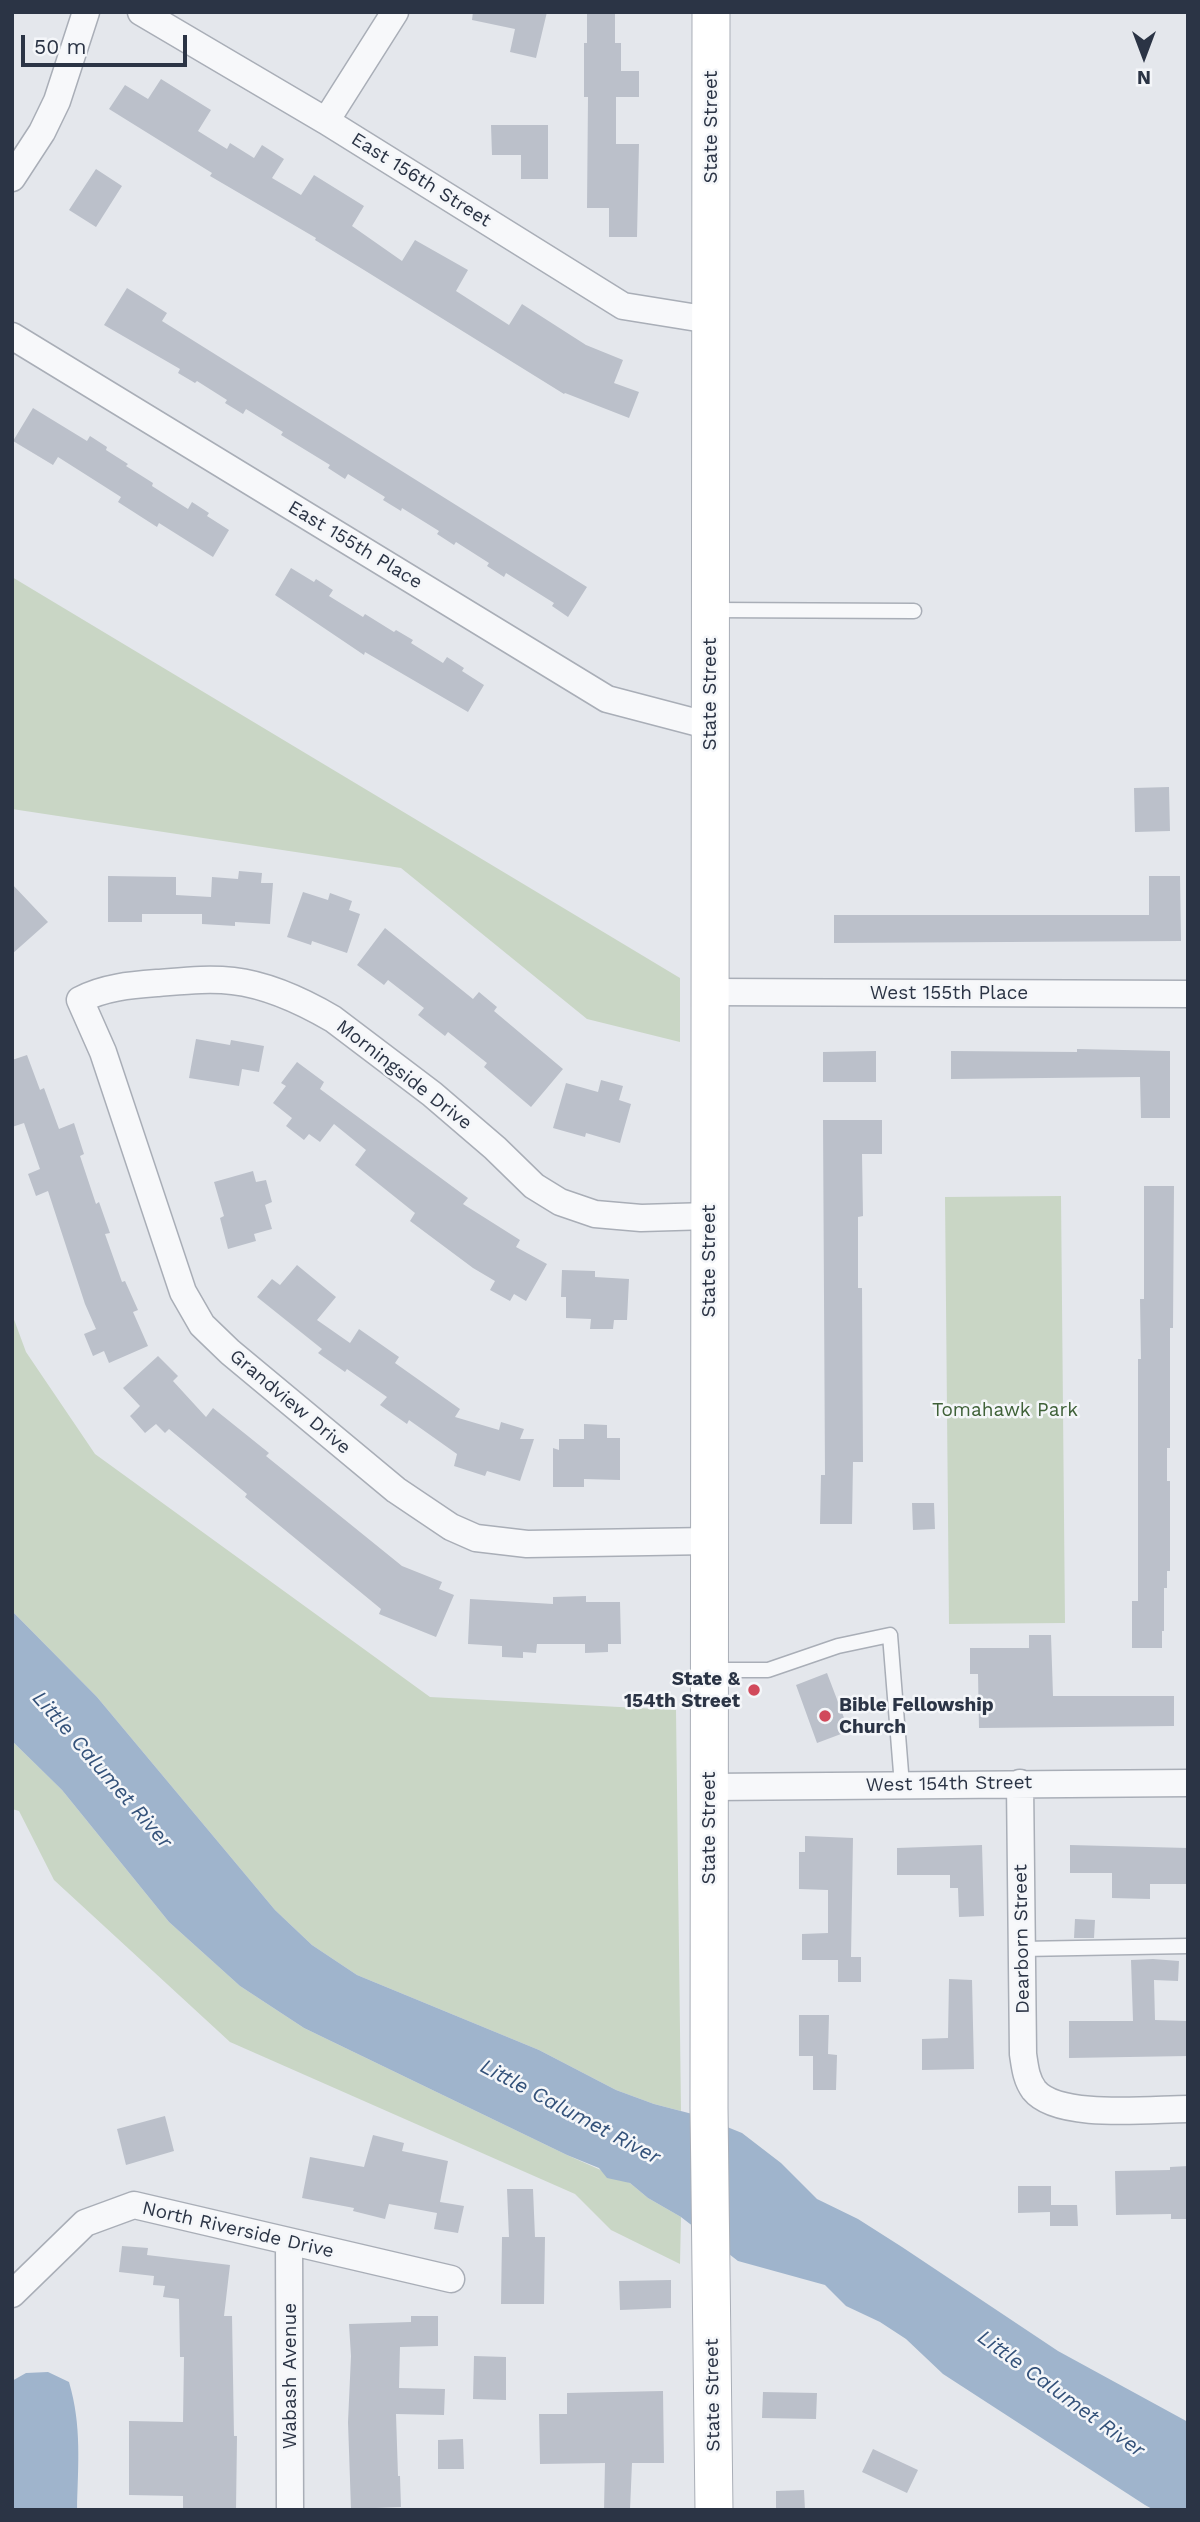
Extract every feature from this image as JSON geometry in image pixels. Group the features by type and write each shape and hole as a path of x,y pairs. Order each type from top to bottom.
{"main road":[{"name":"State Street","path":"711,12 709,2107 714,2510"}],"street":[{"path":"12,178 57,101 86,12"},
{"name":"East 156th Street","path":"141,12 326,121 623,306 710,320"},
{"path":"326,121 396,12"},
{"name":"East 155th Place","path":"12,336 607,699 710,726"},
{"name":"Morningside Drive","path":"80,1000 96,992 137,984 183,980 234,981 256,986 316,1009 333,1019 432,1094 534,1186 560,1202 595,1213 641,1218 709,1216"},
{"name":"West 155th Place","path":"709,992 1188,994"},
{"name":"Grandview Drive","path":"80,1000 103,1052 183,1292 202,1325 230,1352 397,1490 451,1527 476,1538 527,1544 709,1541"},
{"name":"Dearborn Street","path":"1020,1783 1023,2054 1026,2075 1035,2092 1056,2105 1080,2110 1188,2109"},
{"name":"West 154th Street","path":"709,1787 1188,1783"},
{"name":"North Riverside Drive","path":"12,2294 85,2223 134,2205 451,2279"},
{"name":"Wabash Avenue","path":"289,2242 290,2510"}],"lane":[{"path":"710,610 914,611"},
{"path":"709,1670 768,1670 838,1646 890,1635 902,1785"},
{"path":"1022,1949 1188,1946"}],"green space":[{"path":"12,577 680,978 680,1042 587,1019 401,868 12,809"},
{"name":"Tomahawk Park","path":"1061,1196 1065,1623 949,1624 945,1197"},
{"path":"12,1314 26,1352 95,1454 430,1697 676,1710 681,2111 616,2090 539,2050 357,1975 312,1945 275,1910 97,1697 12,1611"},
{"path":"12,1741 62,1790 169,1922 240,1986 304,2028 630,2183 648,2198 681,2217 680,2264 611,2230 575,2194 230,2042 54,1880 19,1811 12,1809"}],"water":[{"name":"Little Calumet River","path":"12,1611 97,1697 275,1910 312,1945 357,1975 539,2050 616,2090 654,2104 700,2116 742,2133 781,2163 817,2199 858,2219 1058,2351 1188,2422 1188,2510 1154,2510 1145,2505 943,2374 906,2339 880,2322 846,2306 825,2285 738,2261 681,2217 648,2198 630,2183 607,2178 599,2168 304,2028 240,1986 169,1922 62,1790 12,1741"},
{"path":"48,2372 69,2382 73,2398 78,2446 77,2510 12,2510 12,2381 26,2373"}],"building":[{"path":"473,12 547,12 536,58 510,52 515,29 472,20"},
{"path":"587,12 615,12 615,43 621,43 621,71 639,71 639,97 616,97 616,144 639,144 637,237 609,237 609,208 587,208 588,97 584,97 584,43 587,43"},
{"path":"161,79 211,110 198,131 227,149 230,143 254,158 262,145 284,159 272,178 301,195 314,175 364,206 352,226 402,261 415,240 468,270 456,291 509,325 522,304 586,345 623,360 614,383 639,392 629,418 564,394 315,240 316,238 210,176 212,173 109,109 125,85 148,99"},
{"path":"491,125 548,125 548,179 521,179 521,155 492,155"},
{"path":"96,169 122,186 96,227 69,210"},
{"path":"127,288 167,313 162,321 587,587 568,617 552,606 554,603 506,573 504,577 487,566 489,563 456,542 454,545 437,534 439,531 402,508 401,511 383,500 385,497 348,474 345,479 328,468 330,465 281,435 283,432 246,409 243,414 197,381 195,383 178,373 180,369 104,325"},
{"path":"33,408 87,441 90,436 107,447 106,450 128,464 126,466 153,483 152,486 188,509 192,502 209,513 207,516 229,530 213,557 159,523 157,527 118,502 121,497 58,457 53,465 13,441"},
{"path":"291,568 333,590 329,596 363,617 365,614 394,632 396,630 443,663 447,657 464,668 462,671 484,685 468,712 365,652 364,655 275,595"},
{"path":"1169,787 1170,831 1135,832 1134,788"},
{"path":"239,871 262,873 261,883 273,883 270,924 202,924 202,914 142,914 142,922 108,922 108,876 176,877 176,895 211,897 212,877 238,879"},
{"path":"1149,876 1180,876 1181,941 834,943 834,915 1149,915"},
{"path":"12,884 48,922 12,954"},
{"path":"303,892 328,900 330,893 352,901 349,910 360,914 347,953 312,941 311,945 287,937"},
{"path":"385,928 473,999 479,992 497,1007 494,1011 563,1069 531,1107 484,1067 487,1063 448,1032 445,1036 418,1015 424,1008 388,980 384,985 357,965"},
{"path":"196,1039 230,1045 231,1040 264,1046 259,1072 242,1069 239,1086 189,1078"},
{"path":"1077,1049 1170,1051 1170,1118 1141,1118 1140,1077 951,1079 951,1051 1077,1052"},
{"path":"876,1051 876,1082 823,1082 823,1052"},
{"path":"27,1055 40,1090 44,1088 59,1129 74,1123 84,1154 80,1156 96,1204 99,1202 110,1233 105,1234 122,1282 125,1281 138,1310 133,1312 148,1346 109,1363 104,1351 93,1356 84,1334 96,1329 85,1304 48,1191 36,1196 28,1174 40,1169 24,1123 12,1127 12,1060"},
{"path":"297,1062 324,1082 320,1089 468,1198 463,1204 520,1240 516,1247 547,1264 526,1301 514,1294 510,1301 490,1290 495,1281 410,1221 415,1213 355,1165 366,1150 334,1124 320,1142 309,1134 304,1140 286,1126 292,1118 273,1103 286,1086 281,1083"},
{"path":"601,1080 623,1086 619,1100 631,1104 620,1143 586,1133 585,1137 553,1128 566,1083 598,1092"},
{"path":"823,1120 882,1120 882,1154 862,1154 863,1216 858,1217 858,1288 862,1288 863,1462 853,1462 852,1524 820,1524 821,1475 825,1475"},
{"path":"253,1171 256,1182 266,1180 272,1202 265,1205 272,1229 254,1234 256,1241 228,1249 220,1218 224,1216 214,1182"},
{"path":"1144,1186 1174,1186 1170,1448 1167,1448 1167,1481 1170,1481 1170,1571 1167,1571 1167,1588 1164,1588 1162,1648 1132,1648 1132,1601 1138,1601 1138,1359 1141,1359 1140,1299 1144,1299"},
{"path":"297,1265 336,1297 317,1320 350,1343 359,1329 399,1357 395,1363 460,1409 455,1417 499,1430 501,1422 524,1429 520,1439 534,1439 520,1481 487,1471 485,1476 454,1466 457,1454 409,1420 407,1424 380,1405 387,1397 347,1369 345,1372 318,1353 322,1349 257,1297 272,1279 280,1285"},
{"path":"562,1270 595,1271 595,1277 629,1279 627,1320 614,1320 613,1329 590,1329 591,1319 566,1318 566,1297 561,1297"},
{"path":"158,1356 178,1376 173,1381 206,1417 213,1408 269,1453 266,1456 402,1566 442,1582 439,1589 454,1595 436,1637 379,1614 381,1609 245,1497 247,1494 169,1429 165,1433 156,1424 145,1433 130,1416 140,1406 123,1388"},
{"path":"584,1424 607,1425 607,1438 620,1438 620,1480 584,1479 584,1487 553,1487 553,1448 559,1450 559,1439 584,1439"},
{"path":"912,1503 934,1503 935,1529 913,1530"},
{"path":"586,1596 586,1602 620,1602 621,1644 608,1644 608,1652 585,1653 585,1644 537,1644 536,1653 523,1652 523,1658 502,1657 502,1646 468,1644 470,1599 553,1604 553,1597"},
{"path":"1029,1635 1051,1635 1053,1696 1174,1696 1174,1726 979,1728 978,1674 970,1674 970,1648 1029,1648"},
{"name":"Bible Fellowship Church","path":"827,1673 849,1731 817,1743 796,1685"},
{"path":"805,1836 853,1838 851,1957 861,1957 861,1982 838,1982 838,1960 802,1960 802,1934 828,1933 828,1890 799,1889 799,1852 805,1852"},
{"path":"982,1845 984,1916 959,1917 958,1888 950,1888 950,1875 897,1875 897,1848"},
{"path":"1070,1845 1188,1848 1188,1884 1150,1884 1150,1899 1112,1898 1112,1873 1070,1873"},
{"path":"1075,1919 1095,1920 1094,1938 1074,1938"},
{"path":"1131,1960 1179,1961 1178,1981 1154,1980 1155,2020 1188,2021 1188,2056 1069,2058 1069,2021 1133,2021"},
{"path":"949,1979 972,1980 974,2069 922,2070 922,2039 948,2038"},
{"path":"799,2015 829,2015 828,2054 837,2055 836,2090 813,2090 813,2056 799,2056"},
{"path":"165,2116 174,2151 126,2165 117,2129"},
{"path":"373,2135 404,2143 402,2151 448,2161 440,2202 464,2206 458,2233 434,2229 437,2213 389,2204 385,2219 353,2211 354,2208 302,2198 310,2157 364,2167"},
{"path":"1188,2166 1188,2219 1171,2219 1171,2214 1116,2215 1115,2171 1170,2170 1170,2167"},
{"path":"1018,2186 1051,2186 1051,2205 1077,2205 1078,2226 1050,2226 1050,2212 1018,2213"},
{"path":"507,2189 533,2189 535,2237 545,2237 544,2304 501,2304 502,2237 509,2237"},
{"path":"122,2246 148,2248 147,2255 230,2265 224,2316 232,2316 234,2436 237,2436 236,2510 183,2510 183,2496 129,2495 129,2421 183,2422 184,2357 180,2357 179,2299 163,2297 165,2286 153,2285 154,2276 119,2272"},
{"path":"671,2280 671,2308 620,2310 619,2281"},
{"path":"411,2316 438,2316 438,2346 400,2347 399,2388 445,2389 444,2415 396,2414 401,2507 351,2509 349,2324 411,2322"},
{"path":"474,2356 506,2357 506,2400 473,2399"},
{"path":"663,2391 664,2463 632,2463 630,2510 604,2510 605,2463 540,2464 539,2414 567,2414 567,2393"},
{"path":"763,2392 817,2393 816,2419 762,2418"},
{"path":"463,2439 464,2469 438,2469 438,2440"},
{"path":"873,2449 918,2470 907,2493 862,2472"},
{"path":"804,2490 805,2510 776,2510 776,2491"}],"place":[{"name":"State & 154th Street","path":"754,1690"},
{"name":"Bible Fellowship Church","path":"825,1716"}]}
